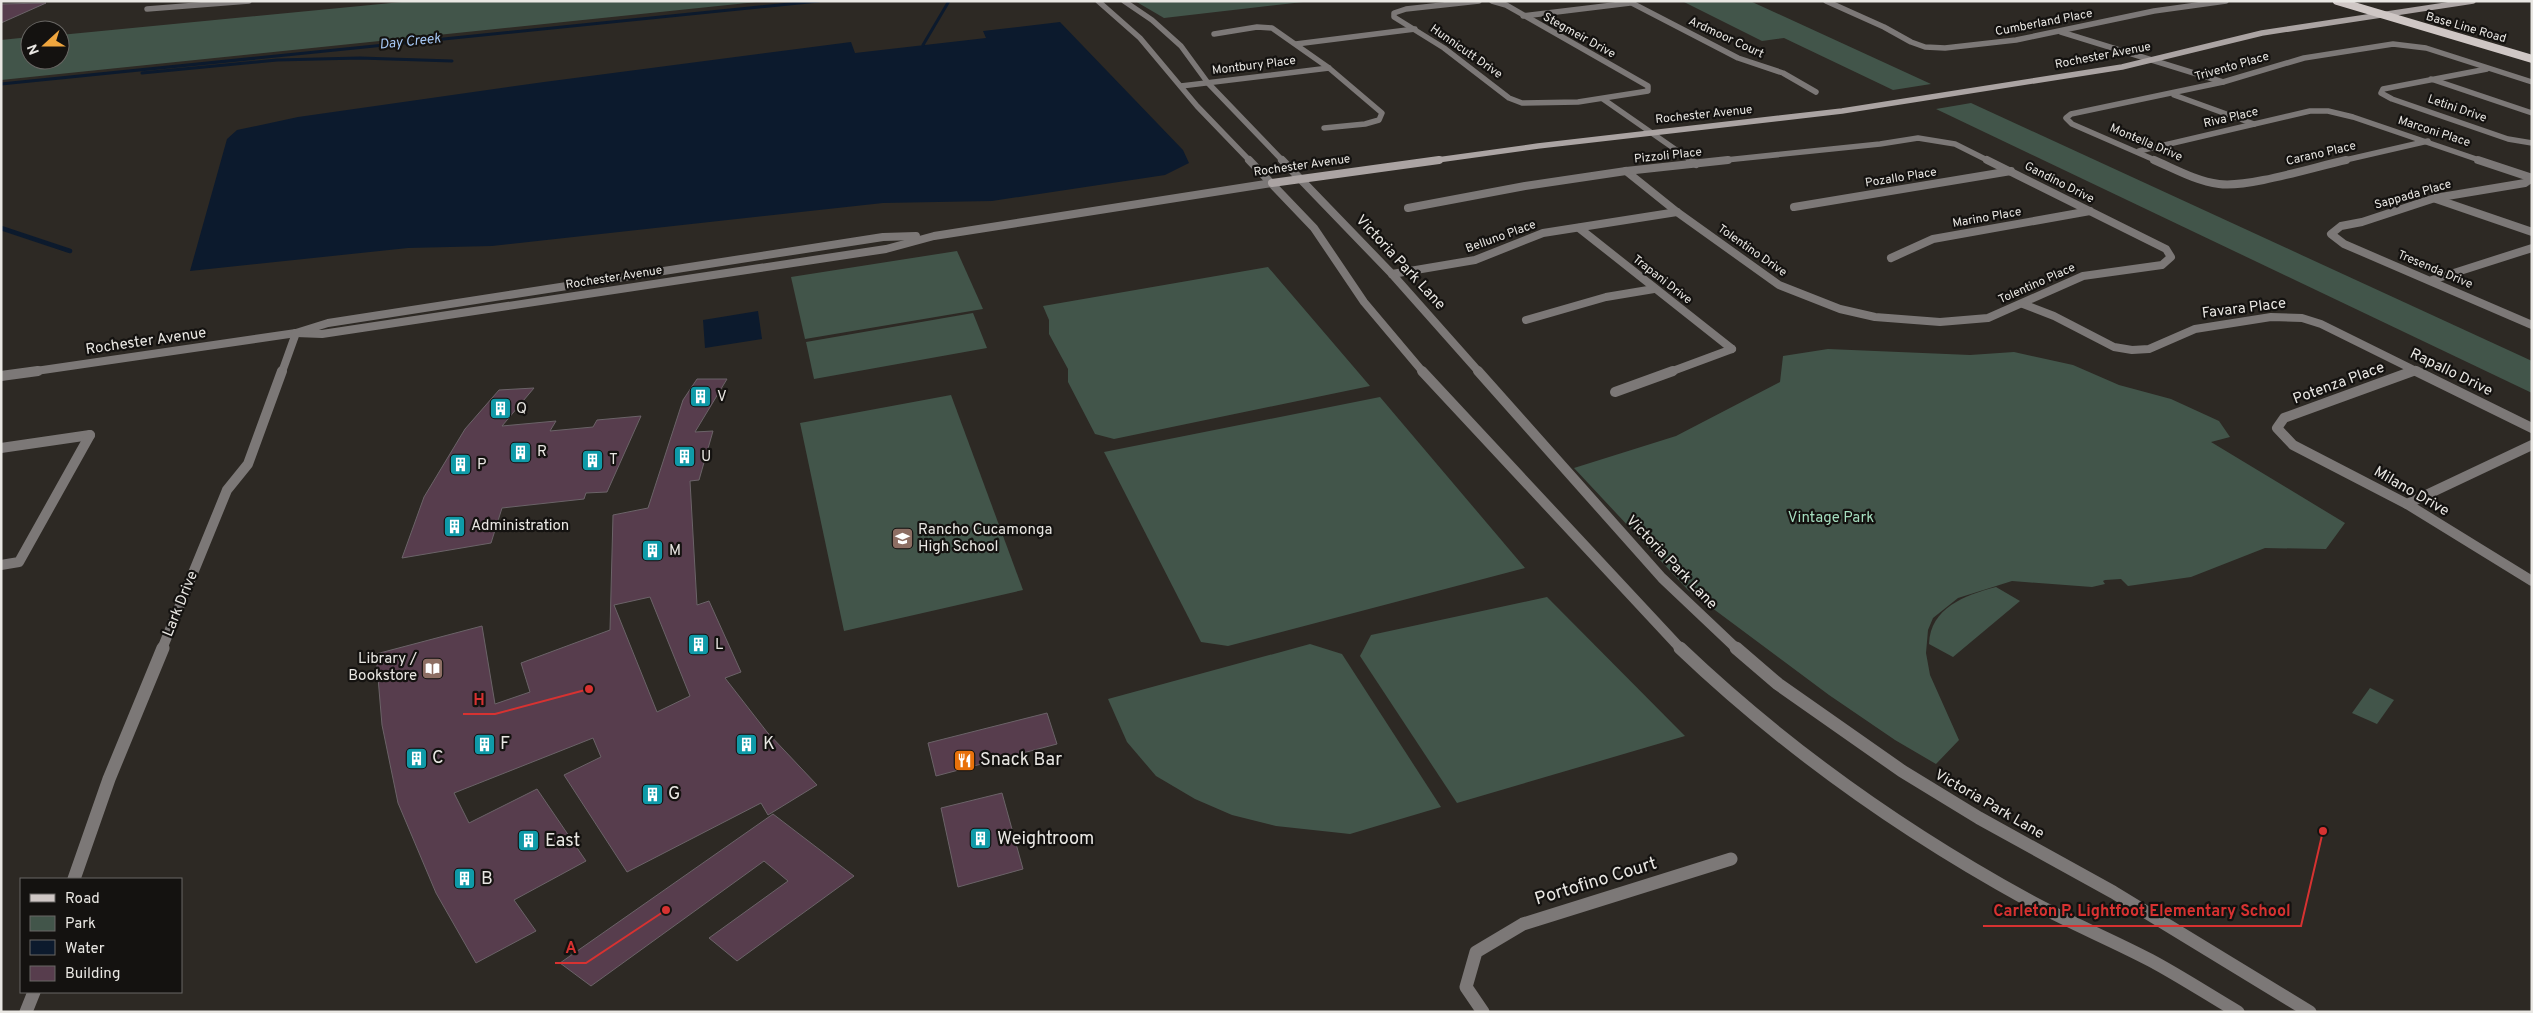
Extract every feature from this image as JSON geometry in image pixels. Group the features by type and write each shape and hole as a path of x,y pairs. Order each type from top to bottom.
{"main road":[{"name":"Base Line Road","path":"2337,1 2532,59"},
{"name":"Base Line Road","path":"2362,1 2532,51"},
{"name":"Rochester Avenue","path":"1272,183 1538,146 1842,111 2080,74 2151,60 2242,36 2473,1"}],"street":[{"path":"147,9 250,1"},
{"path":"1098,1 1140,38 1209,119 1314,228 1333,253 1364,302 1408,356 1673,641 1723,690 1807,758 1939,848 2029,901 2151,960 2238,1012"},
{"name":"Victoria Park Lane","path":"1124,1 1152,20 1181,46 1208,83 1392,274 1662,578 1723,637 1778,684 1902,771 1979,818 2121,897 2310,1012"},
{"name":"Hunnicutt Drive","path":"1479,1 1406,9 1394,13 1394,17 1416,29 1492,82 1512,100 1530,105 1603,99"},
{"name":"Stegmeir Drive","path":"1493,1 1506,5 1648,86 1648,91 1632,96 1603,99"},
{"name":"Cumberland Place","path":"1826,1 1925,47 1967,46 2060,31 2154,11 2226,1"},
{"path":"1523,16 1629,2"},
{"name":"Ardmoor Court","path":"1629,2 1738,58 1783,73 1816,92"},
{"path":"1214,34 1257,27 1272,28 1329,68 1382,112 1379,120 1365,124 1324,128"},
{"path":"1296,44 1416,29"},
{"path":"2060,31 2223,82"},
{"name":"Trivento Place","path":"2066,118 2071,114 2223,82 2304,58 2377,46 2407,45 2490,68 2532,82"},
{"name":"Montbury Place","path":"1181,86 1329,68"},
{"path":"2430,78 2490,68"},
{"path":"2430,78 2532,112"},
{"name":"Letini Drive","path":"2430,78 2383,89 2381,93 2392,99 2508,139 2530,143"},
{"path":"2173,94 2255,124"},
{"path":"1603,99 1696,164"},
{"name":"Riva Place","path":"2138,151 2310,111 2328,111"},
{"name":"Marconi Place","path":"2328,111 2428,141 2532,178"},
{"name":"Montella Drive","path":"2066,118 2072,124 2138,151 2196,178 2219,184"},
{"name":"Pizzoli Place","path":"1408,208 1493,190 1626,171 1880,144 1910,137 1932,137"},
{"name":"Gandino Drive","path":"1932,137 1955,144 2011,171 2166,249 2171,257"},
{"name":"Carano Place","path":"2219,184 2240,184 2428,141"},
{"name":"Tolentino Drive","path":"1626,171 1677,212 1779,285 1840,309 1875,317 1940,322"},
{"name":"Pozallo Place","path":"1794,207 2011,171"},
{"name":"Sappada Place","path":"2331,234 2341,226 2362,222 2435,198 2525,183 2532,178"},
{"name":"Rochester Avenue","path":"1,376 296,333 328,323 883,237 934,236 1272,183"},
{"path":"2435,198 2532,232"},
{"name":"Marino Place","path":"1891,258 1933,239 2090,211"},
{"name":"Belluno Place","path":"1392,274 1475,260 1543,233 1677,212"},
{"name":"Trapani Drive","path":"1578,228 1732,349 1614,392"},
{"name":"Tresenda Drive","path":"2331,234 2344,244 2432,280 2532,325"},
{"path":"2432,280 2532,248"},
{"name":"Tolentino Place","path":"1940,322 1988,318 2083,276 2162,265 2171,257"},
{"path":"1526,320 1606,298 1654,289"},
{"name":"Favara Place","path":"2023,304 2054,316 2114,347 2132,350 2149,348 2195,328 2285,316 2321,324 2358,343"},
{"name":"Lark Drive","path":"74,878 108,779 227,490 248,464 296,333"},
{"name":"Rapallo Drive","path":"2358,343 2532,428"},
{"name":"Potenza Place","path":"2277,428 2284,418 2415,370"},
{"name":"Milano Drive","path":"2277,428 2293,444 2407,504 2532,581"},
{"path":"1,448 90,434 19,562 1,565"},
{"path":"2407,504 2532,445"},
{"name":"Portofino Court","path":"1483,1012 1466,987 1476,952 1522,924 1731,859"},
{"path":"26,1012 34,993"}],"green space":[{"path":"412,1 767,1 1,80 1,40 20,38 20,70 70,70 70,34"},
{"path":"1135,1 1312,1 1164,18"},
{"path":"1682,1 1750,1 1931,84 1893,90 1784,38 1762,41"},
{"path":"1971,103 2532,361 2532,393 1936,109"},
{"path":"957,251 983,309 805,339 791,277"},
{"path":"1268,267 1370,386 1114,439 1095,434 1068,382 1068,369 1049,334 1049,320 1043,306"},
{"path":"973,313 987,348 814,379 806,342"},
{"name":"Vintage Park","path":"1828,349 1970,355 2014,352 2073,365 2119,385 2171,399 2219,421 2230,437 2211,442 2345,523 2326,549 2265,548 2191,577 2128,586 2121,579 2105,580 2103,581 2105,584 2092,587 2012,581 1958,598 1933,618 1928,630 1926,653 1930,675 1959,740 1936,764 1895,740 1829,695 1688,590 1574,468 1676,436 1780,382 1783,356"},
{"path":"951,395 1023,590 844,631 800,423"},
{"path":"1380,397 1525,568 1228,646 1201,642 1104,452"},
{"path":"1996,587 2020,601 1953,657 1929,644 1931,632 1942,612 1961,599"},
{"path":"1547,597 1685,736 1457,803 1360,656 1371,635"},
{"path":"1310,644 1342,654 1441,807 1350,834 1276,826 1232,815 1195,799 1156,776 1127,742 1108,699"},
{"path":"2370,688 2394,700 2377,724 2352,713"}],"water":[{"path":"1060,22 1183,150 1189,163 1165,175 992,201 883,203 492,246 408,248 190,271 227,139 237,130 298,117 544,82 851,42 855,53 986,38 983,31"},
{"path":"758,311 762,339 705,348 703,320"}],"building":[{"path":"46,3 1,23 1,4"},
{"path":"697,379 727,379 695,432 713,431 699,480 690,481 697,605 709,601 741,672 725,678 767,732 817,785 768,815 761,803 627,872 564,775 601,757 593,738 454,793 469,823 537,789 586,861 514,900 536,931 476,963 436,893 398,803 382,725 376,654 482,626 495,704 530,692 521,663 610,630 613,515 648,508 683,400","holes":["650,597 690,696 657,712 614,605"]},
{"path":"534,388 502,426 556,421 550,431 593,427 597,420 641,416 607,492 586,493 584,499 502,508 491,543 402,558 424,497 465,429 499,390"},
{"name":"Snack Bar","path":"1047,713 1057,744 936,776 928,743"},
{"name":"Weightroom","path":"1002,793 1023,869 958,887 941,808"},
{"path":"773,814 854,876 737,961 709,938 788,881 764,861 591,986 560,963"}],"waterway":[{"name":"Day Creek","path":"1,84 819,1"},
{"path":"923,45 949,1"},
{"path":"142,73 277,60 360,58 452,61"},
{"path":"1,228 70,251"}],"place":[{"name":"V","path":"701,397"},
{"name":"Q","path":"500,409"},
{"name":"R","path":"521,452"},
{"name":"U","path":"685,457"},
{"name":"T","path":"593,460"},
{"name":"P","path":"461,465"},
{"name":"Administration","path":"455,526"},
{"name":"Rancho Cucamonga High School","path":"902,539"},
{"name":"M","path":"653,551"},
{"name":"L","path":"699,645"},
{"name":"Library / Bookstore","path":"433,668"},
{"name":"H","path":"589,689"},
{"name":"F","path":"484,744"},
{"name":"K","path":"747,744"},
{"name":"C","path":"416,758"},
{"name":"Snack Bar","path":"964,760"},
{"name":"G","path":"652,794"},
{"name":"Carleton P. Lightfoot Elementary School","path":"2323,831"},
{"name":"Weightroom","path":"981,839"},
{"name":"East","path":"529,841"},
{"name":"B","path":"465,879"},
{"name":"A","path":"666,910"}]}
